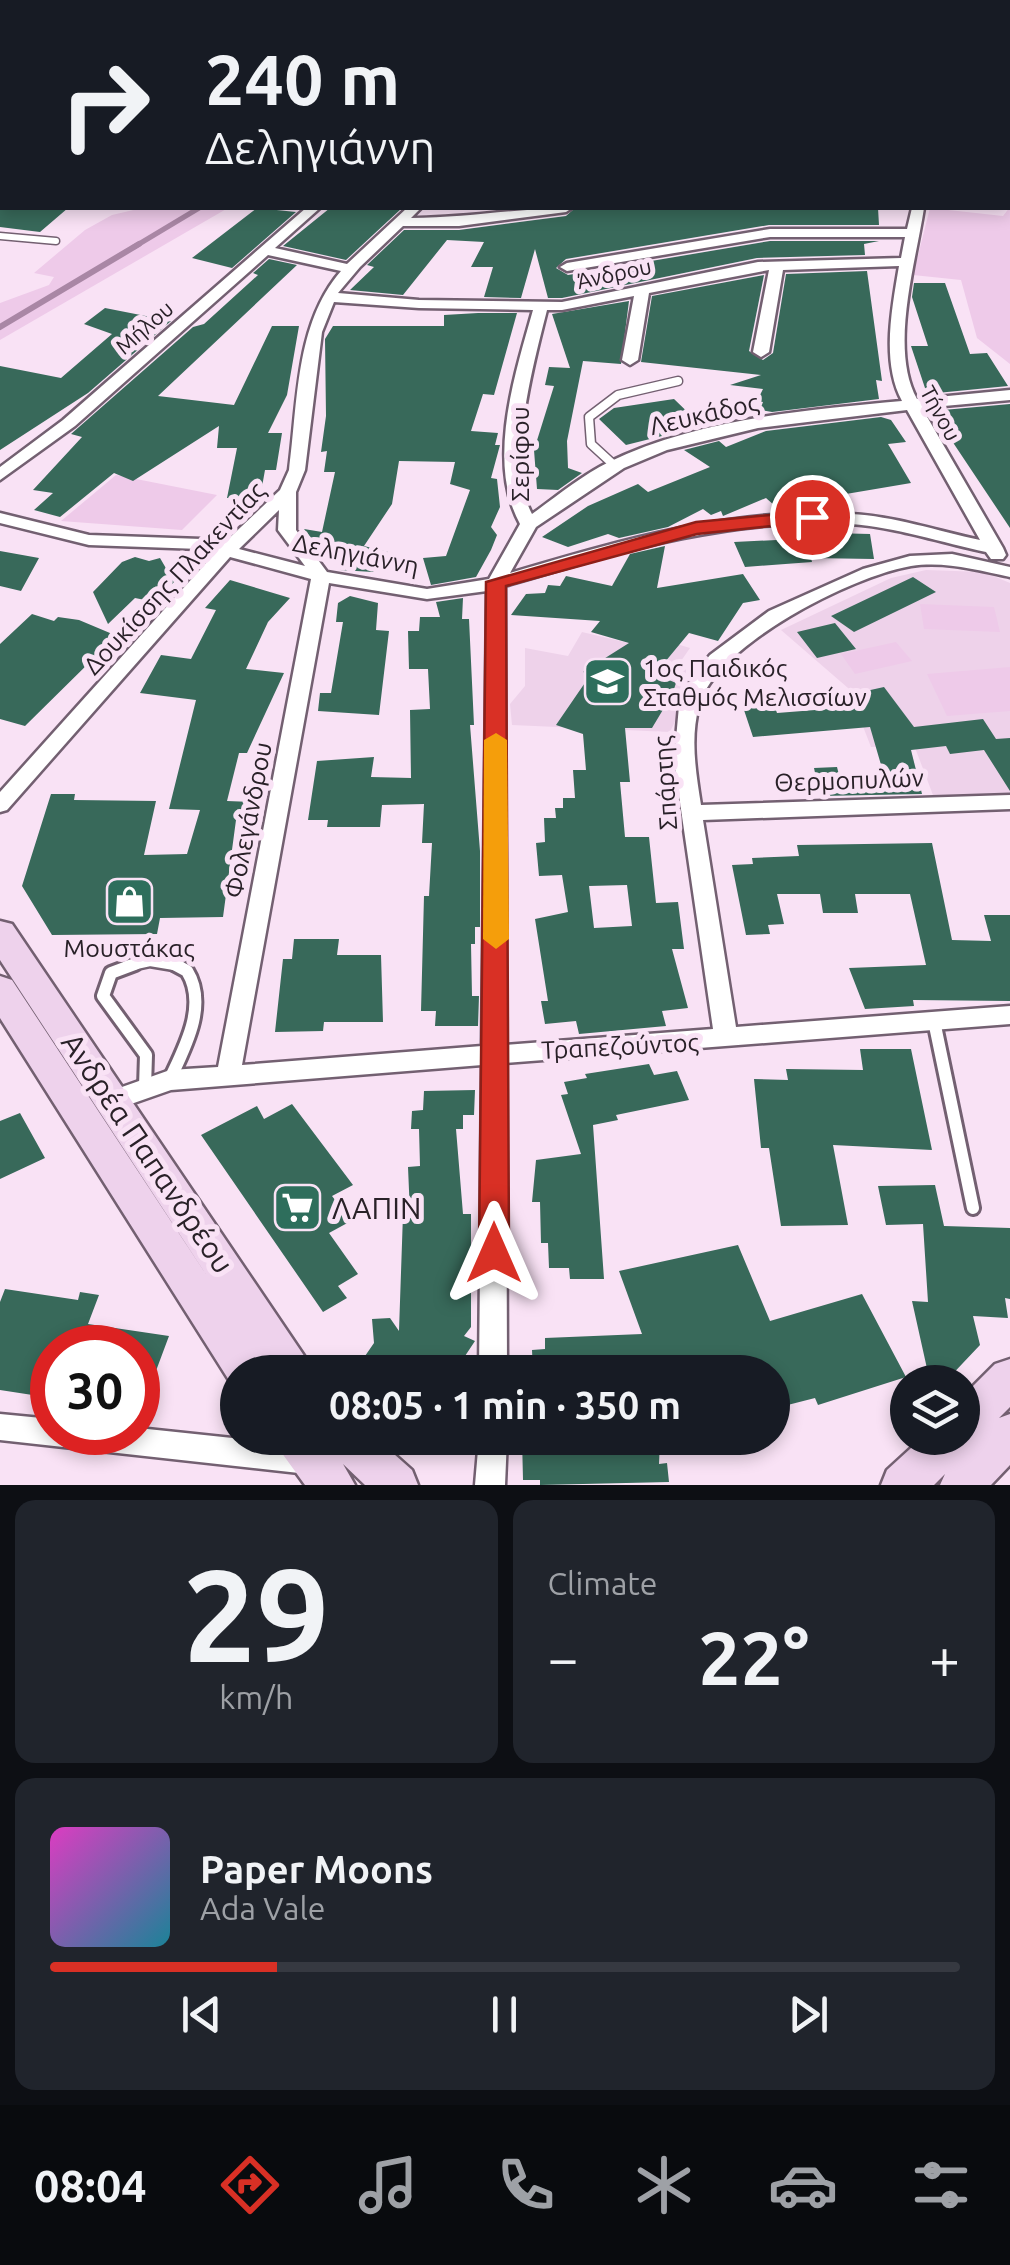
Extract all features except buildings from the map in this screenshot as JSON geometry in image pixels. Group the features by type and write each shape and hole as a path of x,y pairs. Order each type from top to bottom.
{"main road":[{"name":"Ανδρέα Παπανδρέου","path":"0,934 129,1094 284,1355"},
{"name":"Ανδρέα Παπανδρέου","path":"0,990 236,1355"},
{"path":"980,1408 1010,1378"},
{"path":"962,1485 1010,1434"},
{"path":"364,1455 396,1485"},
{"path":"903,1485 934,1455"}],"street":[{"name":"Μήλου","path":"0,474 69,423 310,210"},
{"name":"Δουκίσσης Πλακεντίας","path":"0,805 228,550 288,492 297,470 317,321 329,297 351,270 412,210"},
{"path":"400,222 459,222 551,210"},
{"name":"Τήνου","path":"918,210 906,262 897,354 900,383 909,406 1002,562"},
{"path":"567,267 792,231 912,232"},
{"path":"263,250 351,270"},
{"path":"662,251 694,278"},
{"name":"Άνδρου","path":"329,297 542,307 603,300 694,278 777,264 906,262"},
{"path":"761,352 777,264"},
{"path":"630,360 642,290"},
{"name":"Σερίφου","path":"493,1355 496,582 528,524 518,506 516,434 519,398 542,307"},
{"name":"Λευκάδος","path":"528,524 615,466 660,447 737,429 1010,395"},
{"path":"288,492 287,530 321,576"},
{"name":"Δεληγιάννη","path":"0,518 89,540 171,542 228,550 321,576 427,594 460,592 634,542 755,519 854,519 896,528 1002,562"},
{"path":"896,528 910,560"},
{"name":"Σπάρτης","path":"726,1039 684,761 685,723 696,689 716,659 776,615 820,592 910,560 1002,562"},
{"name":"Φολεγάνδρου","path":"228,1075 321,576"},
{"name":"Θερμοπυλών","path":"690,813 1010,802"},
{"name":"Τραπεζούντος","path":"129,1094 170,1080 1010,1015"},
{"path":"0,1427 311,1461"},
{"path":"490,1485 492,1455"}],"lane":[{"path":"0,236 56,242"},
{"path":"615,466 591,444 589,416 597,406 630,390 678,381"},
{"path":"129,1094 146,1055 103,996 112,972 130,963 156,958 176,964 190,976 196,998 183,1052 170,1080"},
{"path":"934,1021 973,1208"}],"shaded area":[{"path":"133,210 225,210 0,340 0,303 49,285 54,277 34,273 85,230 112,215"},
{"path":"929,210 1003,216 1010,210 1010,364 977,338 961,280 913,275"},
{"path":"116,475 217,495 182,530 61,521"},
{"path":"926,570 984,572 1010,583 1010,799 936,803 914,745 871,747 848,688 781,630 891,578"},
{"path":"920,604 994,607 1000,632 924,629"},
{"name":"1ος Παιδικός Σταθμός Μελισσίων","path":"582,632 641,646 650,636 690,648 681,661 701,667 670,732 512,725 510,704 525,686 525,648 568,656"},
{"path":"896,642 912,661 855,674 841,654"},
{"path":"1010,667 1010,711 947,716 927,674"}],"waterway":[{"path":"139,244 196,210"},
{"path":"0,327 139,244"},
{"path":"134,247 139,244"}],"slow traffic":[{"path":"496,740 496,939"}],"place":[{"name":"1ος Παιδικός Σταθμός Μελισσίων","path":"608,682"},
{"name":"Μουστάκας","path":"129,902"},
{"name":"ΛΑΠΙΝ","path":"297,1208"}],"route":[{"path":"494,1253 496,582 696,528 755,519 812,517"}]}
